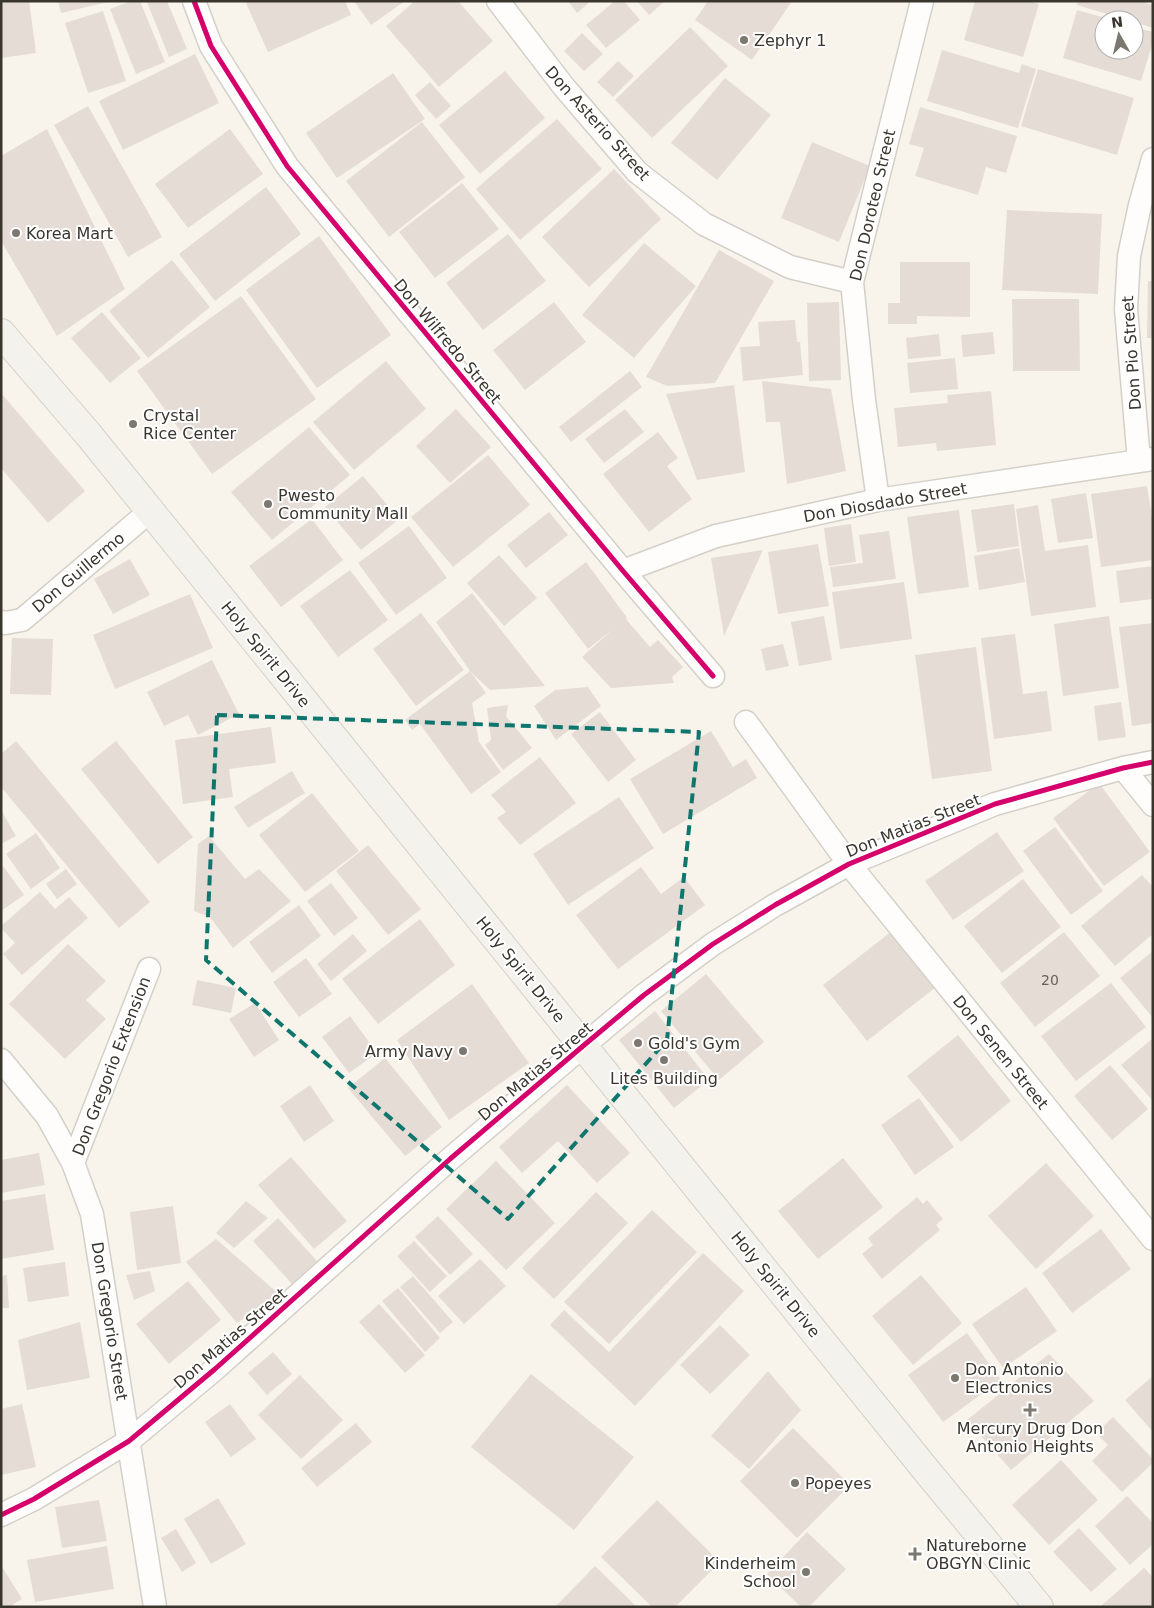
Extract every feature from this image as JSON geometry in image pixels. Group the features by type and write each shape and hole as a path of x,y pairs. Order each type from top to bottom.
{"main road":[{"name":"Holy Spirit Drive","path":"1,333 88,434 1039,1607"}],"street":[{"name":"Don Wilfredo Street","path":"194,1 211,46 287,166 622,571 713,676"},
{"name":"Don Asterio Street","path":"498,1 564,87 637,172 704,224 790,267 852,282"},
{"name":"Don Doroteo Street","path":"878,500 864,400 852,282 922,1"},
{"name":"Don Pio Street","path":"1146,460 1126,308 1129,256 1140,205 1153,159"},
{"name":"Don Diosdado Street","path":"622,571 716,536 878,500 1146,460"},
{"name":"Don Guillermo","path":"1,622 22,620 150,511"},
{"path":"746,722 849,864"},
{"name":"Don Matias Street","path":"1,1516 34,1499 129,1441 215,1369 450,1159 644,995 713,944 849,864 995,804 1123,768 1153,762"},
{"path":"1123,768 1153,805"},
{"name":"Don Senen Street","path":"849,864 1153,1239"},
{"name":"Don Gregorio Extension","path":"73,1163 149,969"},
{"name":"Don Gregorio Street","path":"1,1060 47,1116 73,1163 92,1214 155,1607"}],"highlighted area":[{"path":"217,715 699,732 667,1040 508,1219 206,960"}],"building":[{"path":"29,1 36,53 1,58 1,2"},
{"path":"58,1 108,1 108,2 61,13"},
{"path":"131,1 140,1 165,62 136,74 110,9"},
{"path":"148,1 167,1 187,49 169,57"},
{"path":"245,1 345,1 351,15 268,52"},
{"path":"354,1 405,1 371,25"},
{"path":"415,1 458,1 493,41 439,87 386,26"},
{"path":"568,1 591,1 577,13"},
{"path":"615,1 624,1 640,20 606,48 586,25"},
{"path":"637,1 665,1 649,15"},
{"name":"Zephyr 1","path":"708,1 792,1 752,60 695,20"},
{"path":"975,1 1029,1 1039,4 1023,57 964,40"},
{"path":"1078,1 1146,1 1146,3 1153,5 1153,28 1144,25 1144,10 1094,10 1077,5"},
{"path":"1077,10 1094,15 1094,60 1144,60 1144,30 1153,32 1153,42 1141,81 1063,58"},
{"path":"103,11 126,81 88,93 65,23"},
{"path":"690,27 728,66 652,138 615,100"},
{"path":"582,33 603,54 584,71 564,51"},
{"path":"942,50 1019,73 1022,64 1036,69 1018,128 927,101"},
{"path":"195,54 219,103 123,150 99,101"},
{"path":"618,61 634,76 613,97 597,82"},
{"path":"1038,69 1134,98 1117,155 1021,126"},
{"path":"505,71 545,118 480,174 439,125"},
{"path":"393,73 425,119 337,178 306,133"},
{"path":"725,78 771,115 717,180 671,143"},
{"path":"430,82 451,106 436,119 415,95"},
{"path":"88,106 162,237 128,257 54,125"},
{"path":"920,107 1017,136 1006,173 986,167 978,195 915,176 924,148 909,144"},
{"path":"557,119 602,169 520,240 476,189"},
{"path":"422,122 465,177 389,237 346,181"},
{"path":"47,129 125,289 57,336 1,241 1,156"},
{"path":"230,129 263,174 188,228 155,184"},
{"path":"812,142 870,166 839,242 781,218"},
{"path":"614,169 661,219 589,287 542,237"},
{"path":"462,183 499,229 435,278 399,232"},
{"path":"266,187 301,234 215,301 179,254"},
{"path":"1007,210 1102,214 1098,294 1002,290"},
{"path":"508,234 546,281 483,330 446,283"},
{"path":"319,236 391,335 317,388 246,290"},
{"path":"644,243 696,286 634,358 582,315"},
{"path":"719,250 774,281 715,383 667,386 646,377"},
{"path":"172,260 210,307 148,358 109,311"},
{"path":"900,262 970,262 970,317 917,316 917,324 888,324 888,303 900,303"},
{"path":"1148,281 1153,281 1153,338 1147,338"},
{"path":"241,296 316,399 212,474 137,371"},
{"path":"1012,299 1079,299 1080,371 1013,371"},
{"path":"554,302 586,342 525,390 493,350"},
{"path":"839,302 841,380 809,381 807,303"},
{"path":"102,312 141,358 110,383 71,338"},
{"path":"795,320 797,342 800,342 803,375 743,381 740,347 760,346 758,322"},
{"path":"993,332 995,354 963,357 961,335"},
{"path":"939,334 941,356 908,359 906,338"},
{"path":"955,358 958,389 910,393 907,363"},
{"path":"386,361 426,409 354,470 313,422"},
{"path":"630,371 642,387 571,442 559,427"},
{"path":"762,381 831,389 846,471 787,484 780,422 766,422"},
{"path":"734,385 745,472 697,480 666,394"},
{"path":"991,391 996,445 937,451 936,443 898,447 894,408 948,403 947,395"},
{"path":"1,393 85,491 48,523 1,468"},
{"path":"456,409 491,447 450,483 416,446"},
{"path":"625,409 644,432 604,463 585,439"},
{"path":"309,427 350,475 272,540 231,492"},
{"path":"658,432 678,458 667,466 692,499 649,532 603,474"},
{"path":"488,455 530,505 453,567 411,517"},
{"path":"363,476 399,519 361,550 325,507"},
{"path":"1147,486 1153,524 1153,560 1101,567 1091,494"},
{"path":"1086,493 1093,538 1058,543 1051,499"},
{"path":"1014,504 1019,546 977,552 971,510"},
{"path":"1038,505 1045,551 1088,545 1096,607 1031,616 1016,509"},
{"path":"959,510 969,587 918,594 907,517"},
{"path":"549,512 568,535 526,568 507,545"},
{"path":"312,519 343,560 281,607 249,566"},
{"path":"851,524 856,562 829,566 824,528"},
{"path":"409,526 447,578 396,615 358,563"},
{"path":"889,531 896,579 833,587 830,567 863,563 859,535"},
{"path":"818,544 829,606 778,614 768,552"},
{"path":"1019,548 1025,582 979,590 974,556"},
{"path":"763,550 724,636 711,558"},
{"path":"499,555 537,598 504,626 467,583"},
{"path":"130,559 150,595 113,614 94,579"},
{"path":"586,562 628,619 625,618 650,647 658,640 683,667 672,677 674,683 611,688 582,657 613,629 588,649 545,593"},
{"path":"1153,566 1153,599 1120,603 1116,571"},
{"path":"350,570 388,620 338,657 300,606"},
{"path":"904,582 912,639 840,649 832,592"},
{"path":"472,593 545,686 490,690 470,671 436,622"},
{"path":"190,594 213,648 115,689 93,635"},
{"path":"421,613 464,670 416,706 373,649"},
{"path":"824,616 832,660 799,666 791,622"},
{"path":"1109,616 1119,688 1063,696 1054,624"},
{"path":"1153,623 1153,723 1132,726 1119,627"},
{"path":"1015,634 1023,694 1047,691 1052,731 994,739 981,638"},
{"path":"12,638 53,639 51,695 10,694"},
{"path":"783,644 789,666 766,671 761,649"},
{"path":"976,647 992,771 932,779 915,655"},
{"path":"212,660 239,714 198,735 188,715 164,726 147,692"},
{"path":"470,671 486,693 472,703 479,742 501,772 471,794 420,724 412,730 405,720"},
{"path":"588,687 601,706 556,740 534,706 555,690"},
{"path":"1121,702 1126,737 1098,741 1094,706"},
{"path":"508,705 506,716 532,748 503,770 485,745 491,740 487,708"},
{"path":"600,712 636,760 608,782 571,734"},
{"path":"271,727 276,763 229,769 233,797 183,804 175,740"},
{"path":"711,731 733,767 746,759 757,778 663,834 630,779"},
{"path":"16,741 150,902 119,928 1,787 1,754"},
{"path":"116,741 193,837 158,864 81,769"},
{"path":"540,757 576,803 520,845 497,818 506,812 491,795"},
{"path":"292,771 305,793 248,828 234,807"},
{"path":"1099,783 1150,852 1104,886 1053,818"},
{"path":"312,793 359,851 305,892 259,835"},
{"path":"619,797 654,848 568,905 533,854"},
{"path":"1,810 16,836 1,844"},
{"path":"1055,827 1103,891 1071,915 1023,851"},
{"path":"997,832 1024,871 953,920 925,881"},
{"path":"36,833 60,868 31,889 6,854"},
{"path":"209,836 245,879 259,869 291,901 233,948 210,917 194,911 198,844"},
{"path":"368,845 421,909 388,935 336,871"},
{"path":"1,863 24,895 1,911"},
{"path":"641,867 661,894 684,877 705,905 618,969 576,915"},
{"path":"66,869 77,884 57,899 46,884"},
{"path":"1142,875 1153,887 1153,934 1115,966 1081,926"},
{"path":"1023,879 1061,927 1002,973 964,926"},
{"path":"331,883 358,918 334,936 307,901"},
{"path":"40,892 55,909 69,897 88,918 22,975 3,954 15,943 1,926"},
{"path":"299,905 321,936 272,973 249,942"},
{"path":"420,919 455,965 378,1024 342,979"},
{"path":"892,931 936,987 867,1041 823,985"},
{"path":"1064,932 1100,976 1035,1027 1000,983"},
{"path":"353,934 367,951 331,981 317,964"},
{"path":"68,944 106,981 86,1000 106,1019 65,1059 9,1004"},
{"path":"1153,951 1153,1018 1120,978"},
{"path":"306,958 332,994 299,1017 273,982"},
{"path":"706,974 764,1042 719,1080 661,1011"},
{"path":"197,980 236,988 231,1013 192,1005"},
{"path":"1111,983 1146,1027 1076,1081 1041,1036"},
{"name":"Army Navy","path":"472,984 529,1063 449,1120 397,1040"},
{"path":"255,1003 279,1040 254,1057 229,1019"},
{"name":"Lites Building","path":"655,1011 709,1080 674,1108 619,1040"},
{"path":"350,1016 377,1053 349,1073 322,1037"},
{"path":"958,1035 1011,1101 961,1142 907,1076"},
{"path":"1153,1038 1153,1101 1121,1065"},
{"path":"385,1058 442,1127 405,1156 348,1088"},
{"path":"1110,1065 1148,1109 1112,1140 1074,1096"},
{"path":"310,1085 334,1121 304,1142 280,1106"},
{"path":"567,1085 630,1153 597,1183 558,1141 522,1173 499,1147"},
{"path":"919,1098 954,1147 915,1175 881,1125"},
{"path":"39,1153 45,1185 1,1193 1,1160"},
{"path":"291,1157 347,1221 314,1249 258,1185"},
{"path":"843,1158 883,1207 818,1259 778,1211"},
{"path":"496,1161 555,1223 506,1270 446,1209"},
{"path":"1046,1163 1094,1216 1036,1269 988,1216"},
{"path":"596,1192 628,1223 554,1299 522,1268"},
{"path":"45,1194 54,1250 1,1259 1,1201"},
{"path":"917,1197 923,1204 927,1200 943,1219 936,1225 940,1230 882,1279 862,1254 873,1245 868,1238"},
{"path":"246,1201 268,1218 234,1248 216,1233"},
{"path":"173,1206 181,1263 137,1270 130,1212"},
{"path":"652,1210 697,1252 609,1344 564,1302"},
{"path":"438,1216 473,1254 450,1275 415,1237"},
{"path":"278,1218 317,1261 292,1284 253,1241"},
{"path":"1101,1229 1131,1269 1072,1313 1042,1273"},
{"path":"216,1239 279,1294 237,1323 186,1262"},
{"path":"414,1241 447,1276 430,1292 397,1256"},
{"path":"703,1253 744,1291 635,1406 550,1325 564,1310 609,1352"},
{"path":"480,1259 506,1286 464,1324 438,1296"},
{"path":"65,1262 69,1296 28,1302 23,1268"},
{"path":"150,1271 155,1291 134,1300 126,1275"},
{"path":"7,1275 9,1308 1,1308 1,1276"},
{"path":"921,1275 962,1323 913,1365 872,1316"},
{"path":"413,1276 453,1322 440,1333 400,1287"},
{"path":"188,1281 221,1320 169,1364 136,1324"},
{"path":"1026,1287 1057,1331 1003,1368 972,1324"},
{"path":"398,1288 440,1338 425,1352 382,1301"},
{"path":"379,1304 425,1355 405,1373 359,1322"},
{"path":"80,1322 90,1378 27,1390 18,1340"},
{"path":"720,1325 750,1355 710,1394 680,1365"},
{"name":"Don Antonio Electronics","path":"967,1333 1001,1380 943,1422 908,1375"},
{"path":"273,1352 292,1374 267,1395 248,1373"},
{"name":"Mercury Drug Don Antonio Heights","path":"1049,1354 1094,1401 1011,1470 967,1420"},
{"path":"768,1371 801,1410 749,1469 711,1436"},
{"path":"531,1374 634,1457 574,1530 471,1447"},
{"path":"300,1375 343,1420 301,1459 258,1415"},
{"path":"1153,1376 1153,1432 1125,1400"},
{"path":"22,1404 36,1467 1,1475 1,1409"},
{"path":"230,1404 256,1439 231,1457 205,1422"},
{"path":"1113,1417 1153,1459 1153,1463 1122,1492 1092,1461 1108,1445 1096,1433"},
{"path":"356,1423 372,1442 317,1487 301,1468"},
{"name":"Popeyes","path":"793,1428 850,1485 797,1538 740,1481"},
{"path":"1061,1460 1098,1500 1049,1545 1012,1505"},
{"path":"1127,1496 1153,1523 1153,1544 1130,1565 1095,1526"},
{"path":"218,1498 246,1544 211,1564 184,1519"},
{"path":"99,1500 107,1541 62,1548 55,1507"},
{"path":"657,1500 720,1562 675,1607 652,1607 601,1557"},
{"path":"1079,1528 1117,1569 1091,1592 1053,1552"},
{"path":"176,1529 196,1563 182,1572 161,1538"},
{"name":"Kinderheim School","path":"807,1532 846,1569 809,1607 801,1607 767,1574"},
{"path":"107,1546 114,1589 35,1602 27,1560"},
{"path":"1,1565 22,1599 9,1607 1,1607"},
{"path":"595,1566 637,1607 555,1607"},
{"path":"1144,1568 1153,1577 1153,1604 1150,1607 1100,1607"}],"cycle path":[{"path":"194,1 211,46 287,166 623,571 713,676"},
{"path":"1,1515 34,1499 129,1441 215,1369 450,1159 644,995 713,944 775,905 849,864 995,804 1123,768 1153,762"}],"place":[{"name":"Zephyr 1","path":"744,40"},
{"name":"Korea Mart","path":"16,233"},
{"name":"Crystal Rice Center","path":"133,424"},
{"name":"Pwesto Community Mall","path":"268,504"},
{"name":"Gold's Gym","path":"638,1043"},
{"name":"Army Navy","path":"463,1051"},
{"name":"Lites Building","path":"664,1060"},
{"name":"Don Antonio Electronics","path":"955,1378"},
{"name":"Mercury Drug Don Antonio Heights","path":"1030,1410"},
{"name":"Popeyes","path":"795,1483"},
{"name":"Natureborne OBGYN Clinic","path":"915,1554"},
{"name":"Kinderheim School","path":"806,1572"}]}
